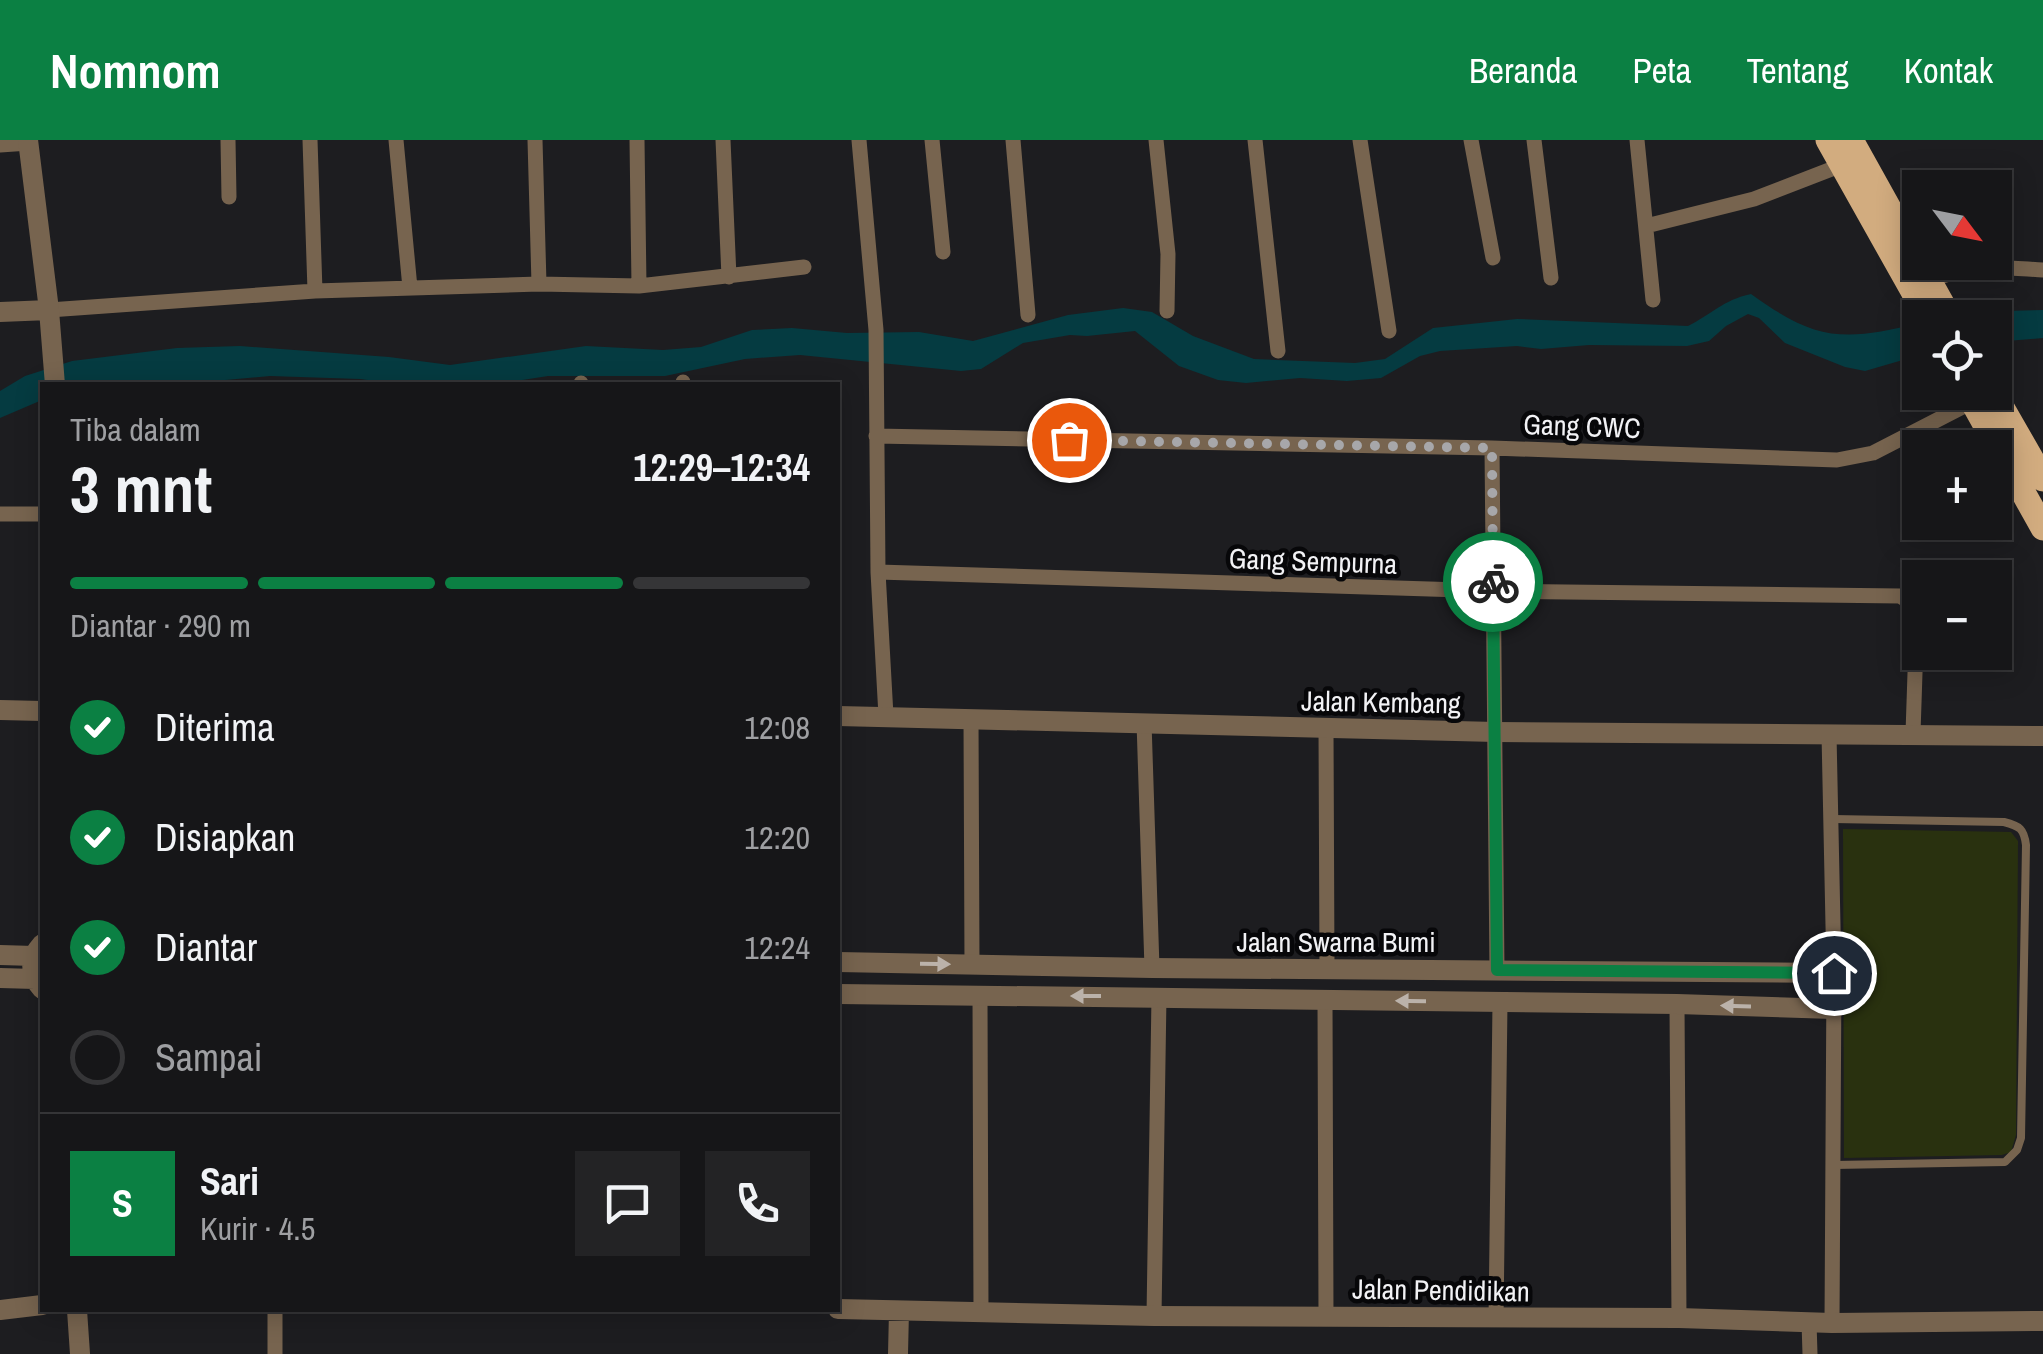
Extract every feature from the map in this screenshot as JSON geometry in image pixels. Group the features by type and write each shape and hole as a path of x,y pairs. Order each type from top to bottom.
{"main road":[{"path":"1828,140 1929,300"},
{"path":"1851,140 1930,282 1934,300"},
{"path":"1984,410 2043,528"},
{"path":"1995,410 2031,437 2043,479"}],"street":[{"path":"228,140 230,197"},
{"path":"310,140 315,291"},
{"path":"396,140 410,288"},
{"path":"535,140 539,284"},
{"path":"637,140 639,286"},
{"path":"723,140 730,277"},
{"path":"858,140 876,330 878,572 886,716"},
{"path":"932,140 943,252"},
{"path":"1013,140 1028,315"},
{"path":"1156,140 1168,254 1168,311"},
{"path":"1256,140 1278,351"},
{"path":"1360,140 1389,330"},
{"path":"1471,140 1493,258"},
{"path":"1534,140 1551,278"},
{"path":"1638,140 1653,300"},
{"path":"0,145 28,142 54,374"},
{"path":"1646,226 1754,199 1842,165"},
{"path":"0,312 315,291 539,284 639,286 804,267"},
{"path":"1930,282 1944,274 1972,268 2043,270"},
{"name":"Gang CWC","path":"876,436 1851,459 1873,453 1951,410"},
{"path":"1492,448 1497,970"},
{"path":"0,514 40,514"},
{"name":"Gang Sempurna","path":"878,572 1493,591 1900,596 1913,604 1917,613 1912,733"},
{"path":"0,710 40,712"},
{"name":"Jalan Kembang","path":"840,716 1496,732 2043,736"},
{"path":"972,718 972,965"},
{"path":"1144,722 1152,968"},
{"path":"1326,729 1326,969"},
{"path":"1829,734 1834,973 1832,1323"},
{"path":"0,956 38,950 39,984 0,978"},
{"path":"843,962 844,994"},
{"name":"Jalan Swarna Bumi","path":"843,962 1834,973"},
{"path":"1192,968 1192,997"},
{"path":"1584,1004 1585,971"},
{"name":"Jalan Swarna Bumi","path":"844,994 1326,998 1834,1009"},
{"path":"980,996 981,1312"},
{"path":"1154,1316 1159,996"},
{"path":"1326,998 1326,1316"},
{"path":"1496,1319 1500,1003"},
{"path":"1677,1004 1679,1318"},
{"path":"0,1310 40,1305"},
{"name":"Jalan Pendidikan","path":"840,1309 1832,1323 2043,1321"},
{"path":"898,1354 899,1310"},
{"path":"77,1312 80,1354"},
{"path":"274,1354 275,1312"},
{"path":"1809,1322 1810,1354"}],"lane":[{"path":"1833,820 2004,822 2025,833 2026,846 2021,1138 2017,1150 2005,1162 1988,1164 1834,1165"}],"green space":[{"path":"1843,829 2011,832 2018,841 2016,1135 2011,1152 1844,1158"}],"water":[{"path":"1751,294 1794,321 1831,333 1850,335 1902,327 1902,360 1865,371 1845,367 1785,343 1759,318 1748,314 1709,341 1687,346 1517,346 1440,351 1420,356 1381,378 1246,383 1218,380 1179,366 1135,331 1023,343 981,369 961,371 800,355 745,359 665,376 548,376 509,382 383,382 270,376 203,382 40,382 40,401 0,418 0,391 25,376 72,361 177,348 240,346 450,365 586,346 663,350 701,347 752,330 792,328 847,333 919,332 973,341 1068,315 1123,308 1152,312 1193,336 1254,359 1355,363 1385,359 1433,328 1517,319 1688,326"},
{"path":"2043,310 2043,338 2012,341 2012,311"}],"way so far":[{"path":"1069,440 1492,448 1493,582"}],"route":[{"path":"1493,582 1497,970 1834,973"}]}
